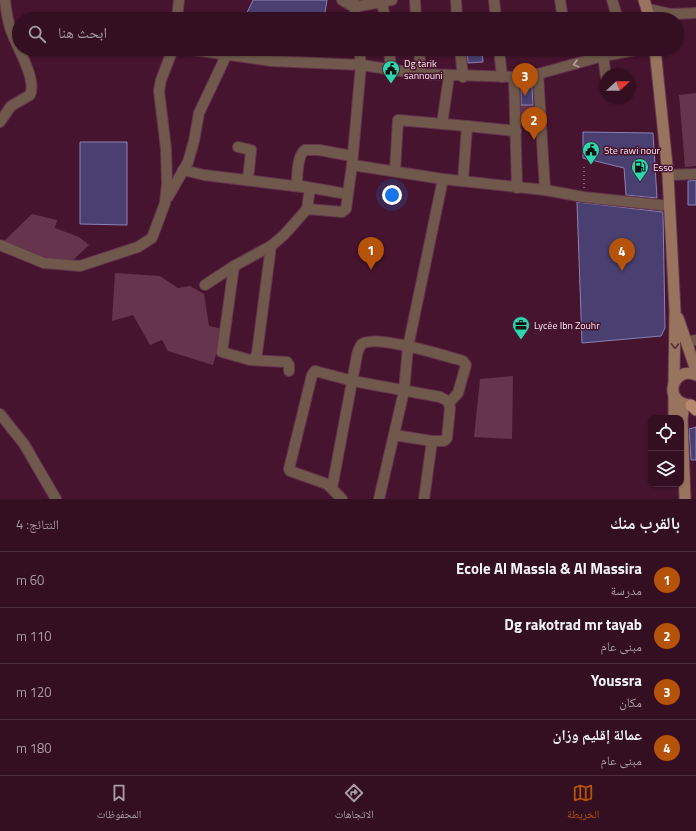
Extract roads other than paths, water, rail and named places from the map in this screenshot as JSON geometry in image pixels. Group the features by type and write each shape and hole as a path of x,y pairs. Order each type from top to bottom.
{"main road":[{"path":"656,56 670,206 675,311 673,392 674,415"},
{"path":"675,311 691,341 696,370"},
{"path":"674,382 682,375 687,373 696,375"},
{"path":"674,396 692,406 682,419 685,499"},
{"path":"677,487 677,499"}],"street":[{"path":"5,0 12,33"},
{"path":"178,12 179,0"},
{"path":"342,0 354,3 387,1 386,12"},
{"path":"415,0 416,12"},
{"path":"456,0 457,12"},
{"path":"494,0 495,12"},
{"path":"560,0 562,12"},
{"path":"612,0 616,12"},
{"path":"684,14 696,13"},
{"path":"0,122 11,106 30,95 31,86 28,72 21,56"},
{"path":"165,203 168,174 159,91 161,80 170,56"},
{"path":"0,245 44,263 80,266 110,258 146,243 152,238 165,203 192,151 199,113 226,56 298,63 361,65 421,74 463,77 514,77 538,74 602,56 604,68"},
{"path":"307,209 342,212 346,209 361,65 360,56"},
{"path":"390,56 391,70"},
{"path":"420,56 421,74"},
{"path":"461,56 463,77"},
{"path":"500,56 502,77"},
{"path":"538,74 545,190"},
{"path":"442,124 449,76"},
{"path":"514,77 517,188"},
{"path":"395,171 398,120 516,131"},
{"path":"463,181 466,126"},
{"path":"238,147 251,150 248,180"},
{"path":"310,188 299,185 297,181 303,151 319,150 395,171 443,179 545,190 583,198 670,206"},
{"path":"183,170 204,175 347,194"},
{"path":"668,175 696,174"},
{"path":"379,499 404,391 408,347 443,179"},
{"path":"205,285 234,266 271,246 284,235 307,209 310,188"},
{"path":"250,360 255,358 257,353 271,246"},
{"path":"234,266 222,352 250,360 287,362 290,365 289,372"},
{"path":"332,488 359,350 363,343 385,342 465,362 466,365 458,393 449,403 447,438 444,441 432,441 394,435"},
{"path":"342,499 327,484 290,471 288,466 313,373 318,370 353,381 443,398 449,403"},
{"path":"0,414 24,444 56,499"},
{"path":"424,499 432,441"}],"place":[{"name":"Dg tarik sannouni","path":"391,84"},
{"name":"Youssra","path":"525,96"},
{"name":"Dg rakotrad mr tayab","path":"534,140"},
{"name":"Ste rawi nour","path":"591,165"},
{"name":"Esso","path":"640,182"},
{"name":"Ecole Al Massla & Al Massira","path":"371,270"},
{"name":"عمالة إقليم وزان","path":"622,271"},
{"name":"Lycée Ibn Zouhr","path":"521,340"}]}
